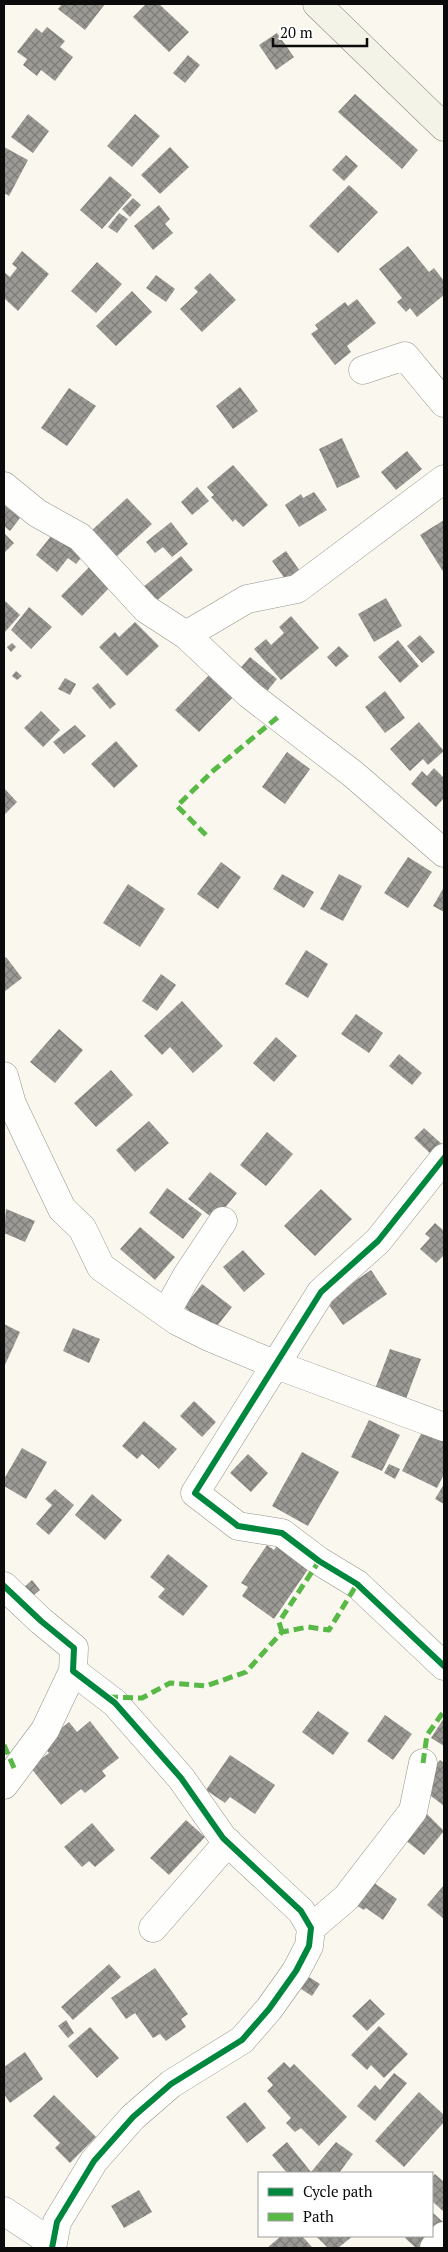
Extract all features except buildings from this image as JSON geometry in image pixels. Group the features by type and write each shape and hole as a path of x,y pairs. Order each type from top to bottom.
{"street":[{"path":"324,6 444,127"},
{"path":"363,370 405,356 444,403"},
{"path":"186,635 247,599 297,589 444,479"},
{"path":"4,486 37,513 80,537 146,609 186,635 250,696 353,774 444,853"},
{"path":"4,1076 12,1104 62,1209 82,1228 101,1267 166,1313 200,1332 274,1364 444,1427"},
{"path":"444,1158 378,1241 321,1292 274,1364 195,1493 238,1526 282,1533 356,1584 444,1666"},
{"path":"166,1313 186,1277 223,1220"},
{"path":"4,1586 41,1621 74,1648 72,1671 45,1730 4,1786"},
{"path":"4,2211 52,2245 57,2222 94,2161 133,2117 171,2084 242,2040 269,2009 296,1971 309,1946 311,1928 301,1910 228,1842 181,1778 115,1704 72,1671"},
{"path":"311,1928 346,1898 388,1840 413,1811 423,1763"},
{"path":"154,1928 228,1842"},
{"path":"434,2248 444,2236"}],"marked path":[{"path":"206,835 177,806 214,770 278,717"},
{"path":"282,1632 279,1622 319,1561"},
{"path":"108,1697 142,1698 170,1683 206,1686 246,1672 282,1632 308,1627 329,1630 357,1584"},
{"path":"423,1763 427,1735 444,1711"},
{"path":"4,1745 15,1770"}],"cycle path":[{"path":"444,1158 378,1241 321,1292 195,1493 238,1526 282,1533 319,1561 357,1584 444,1666"},
{"path":"4,1586 41,1621 74,1648 73,1671 115,1703 181,1778 223,1838 301,1911 311,1928 309,1946 296,1971 269,2009 242,2040 171,2084 133,2117 94,2161 57,2222 52,2248"}]}
